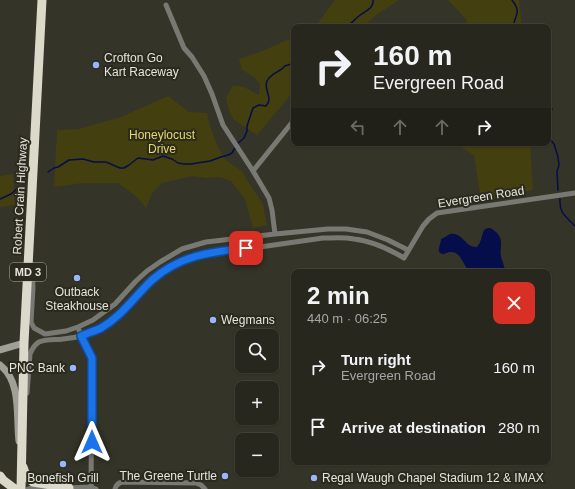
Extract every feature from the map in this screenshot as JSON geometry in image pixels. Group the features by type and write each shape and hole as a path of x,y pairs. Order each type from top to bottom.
{"highway":[{"name":"Robert Crain Highway","path":"21,489 24,343 42,0"},
{"path":"21,459 24,473 28,479 33,482 69,488"},
{"path":"0,476 6,483 15,489"}],"street":[{"path":"166,5 184,48 192,57 204,76 223,125 269,198 275,234"},
{"path":"253,171 291,124"},
{"name":"Evergreen Road","path":"24,343 81,336 101,328 118,316 153,280 166,270 195,256 323,238 335,238 354,239 371,243 389,249 404,258 423,226 429,218 437,213 575,193"},
{"path":"30,234 33,287 31,322 34,328 44,334 78,327 93,320 115,304 136,281 160,262 182,249 206,242 328,228 367,232 408,250"},
{"path":"28,489 93,488 92,358 78,327"},
{"path":"22,438 30,354 32,348 41,341"},
{"path":"0,350 24,343"},
{"path":"0,365 10,377 16,393 17,429 21,459"},
{"path":"115,489 119,483 122,482 196,483 205,489"}],"green space":[{"path":"335,0 399,0 366,24 317,24"},
{"path":"448,0 519,0 522,24 466,24 467,20"},
{"path":"291,38 291,95 257,135 234,120 230,113 226,98 233,85 244,87 259,95 260,84 254,77 242,70 239,59 260,52"},
{"name":"Honeylocust Drive","path":"168,96 189,112 207,113 217,145 225,159 242,171 263,204 267,225 253,228 245,199 231,181 219,177 207,178 192,176 162,183 152,193 146,208 137,197 118,183 83,183 54,187 57,130 79,129 121,117"},
{"path":"459,146 530,146 533,190 481,201 474,155"},
{"path":"13,174 15,205 0,207 0,176"}],"shaded area":[{"path":"488,228 491,229 499,235 501,256 505,269 468,269 458,254 450,252 442,254 439,252 441,239 450,234 458,235 473,247 477,247 481,241 484,230"}],"waterway":[{"path":"350,24 371,8 373,0"},
{"path":"512,0 517,8 514,24"},
{"path":"237,144 244,138 253,108 259,105 266,106 268,103 269,97 266,84 269,78 285,66 291,64"},
{"path":"551,140 554,144 558,157 558,190"},
{"path":"48,172 69,160 83,159 94,162 106,162 120,168 124,168 138,158 153,160 163,156 178,163 191,164 210,161 228,155 232,153 235,148"},
{"path":"0,199 11,194 19,187"},
{"path":"560,199 562,211 575,226"}],"place":[{"name":"Crofton Go Kart Raceway","path":"96,65"},
{"name":"Outback Steakhouse","path":"77,278"},
{"name":"Wegmans","path":"213,320"},
{"name":"PNC Bank","path":"73,368"},
{"name":"Bonefish Grill","path":"63,464"},
{"name":"The Greene Turtle","path":"225,476"},
{"name":"Regal Waugh Chapel Stadium 12 & IMAX","path":"314,478"}],"route":[{"path":"92,442 92,358 81,336 101,328 118,316 153,280 166,270 195,256 246,248"}]}
